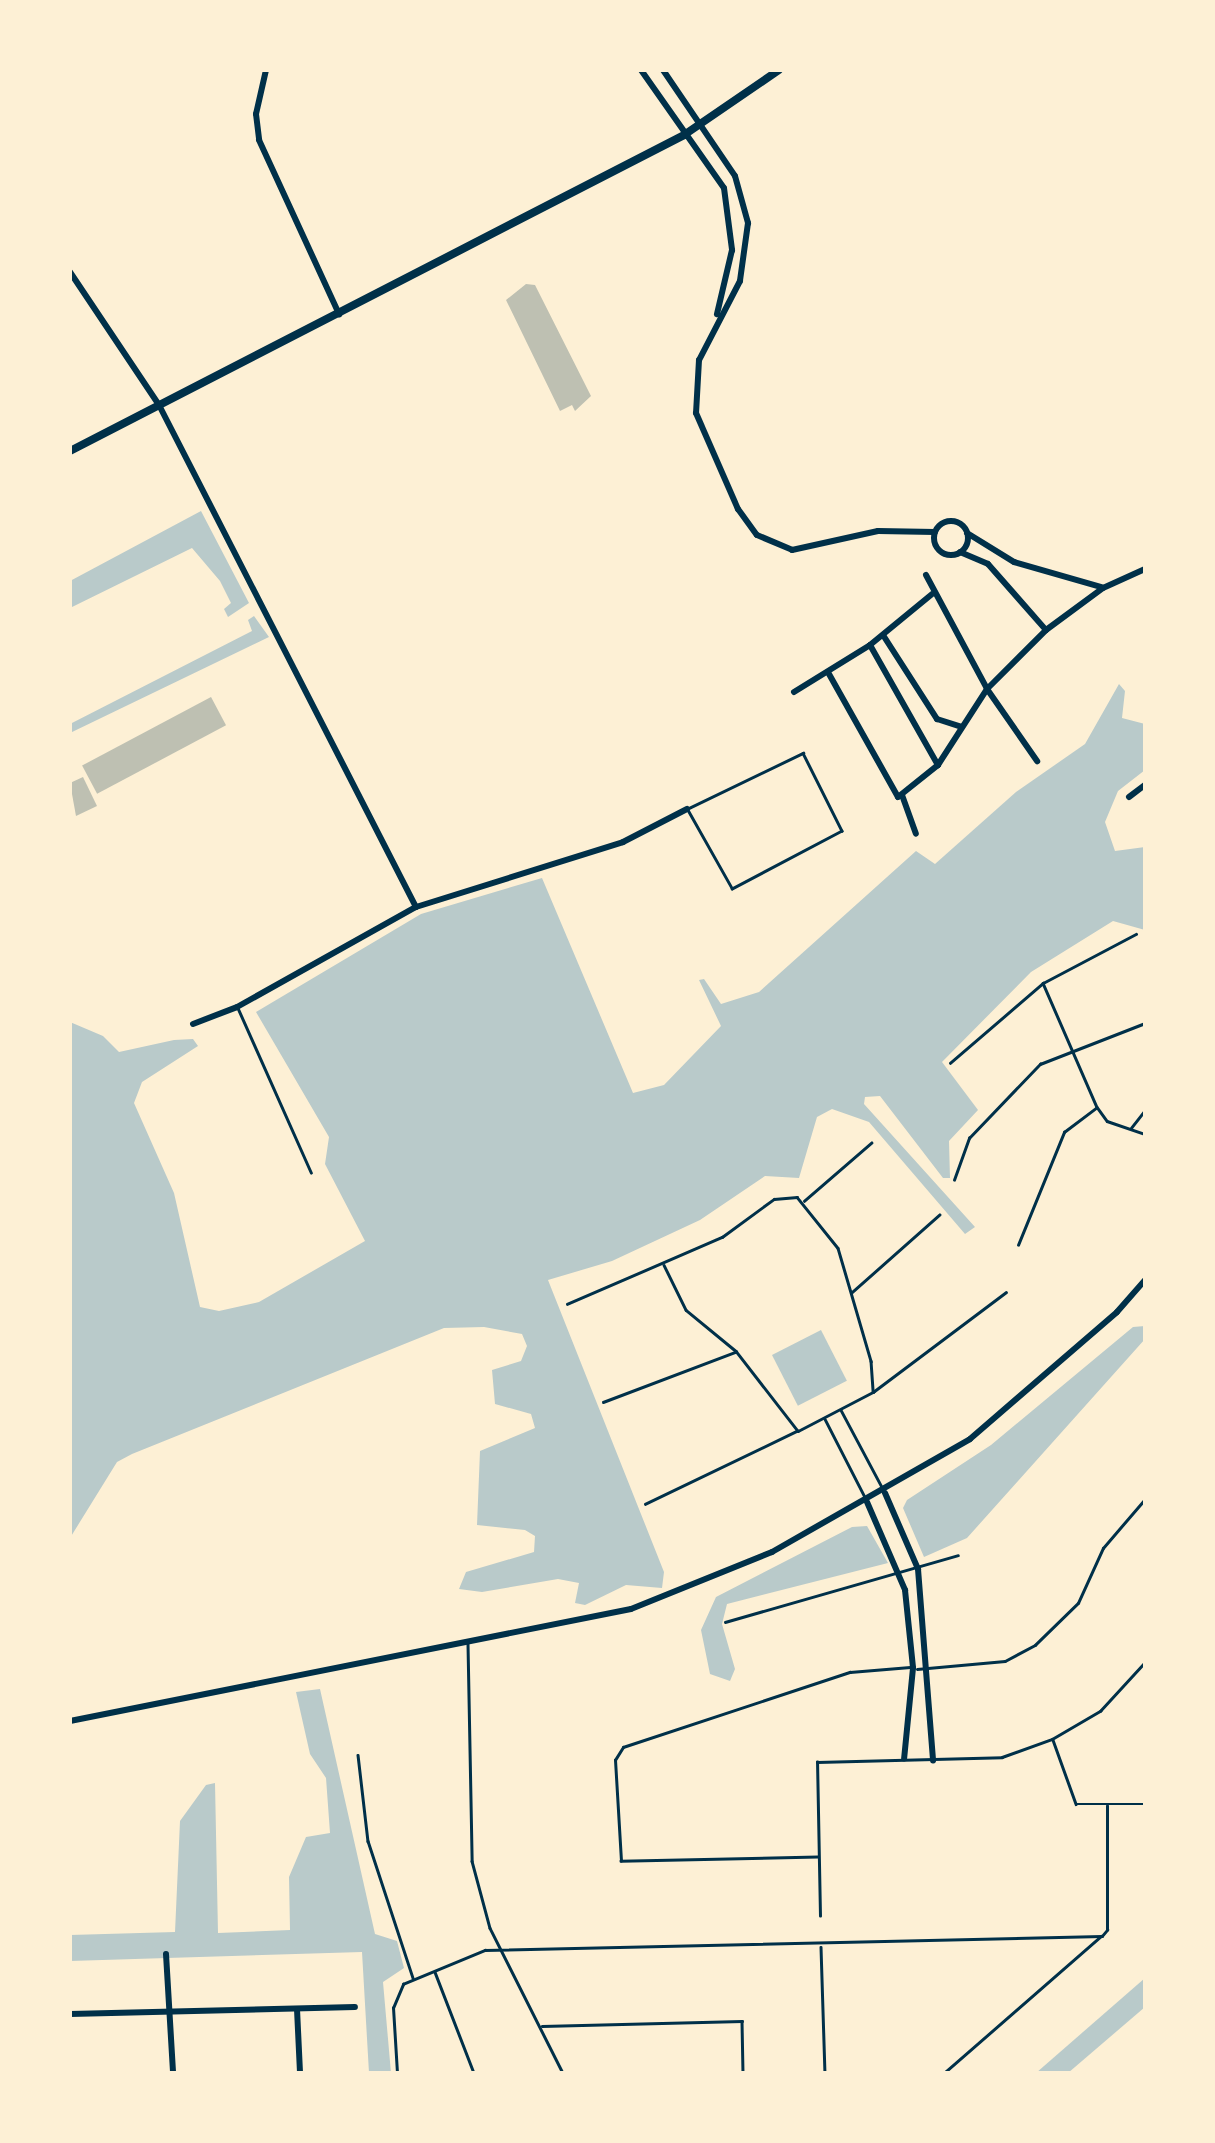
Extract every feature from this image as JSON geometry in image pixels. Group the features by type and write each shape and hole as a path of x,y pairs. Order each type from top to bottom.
{"street":[{"path":"266,70 256,114 259,140 338,314"},
{"path":"641,70 724,188 731,218 732,250 714,322 699,360 696,413 721,476 757,536 792,550 878,530 935,532 952,521 1014,562 1103,588"},
{"path":"663,70 735,176 748,223 740,280 714,322"},
{"path":"70,451 684,135 779,70"},
{"path":"70,272 159,405 416,906"},
{"path":"935,532 940,552 960,552 988,564 1046,630"},
{"path":"960,552 967,534"},
{"path":"902,795 938,765 987,689 1046,630 1103,588 1145,568"},
{"path":"794,692 870,645 932,594 936,590 926,575"},
{"path":"932,594 987,689 1037,760"},
{"path":"883,635 937,719 960,726"},
{"path":"870,645 938,765"},
{"path":"828,674 902,795 916,834"},
{"path":"1129,798 1145,785"},
{"path":"193,1024 237,1007 416,906 623,842 688,809"},
{"path":"70,1721 631,1609 772,1552 885,1493 970,1438 1117,1312 1145,1280"},
{"path":"885,1493 918,1569 933,1760"},
{"path":"868,1502 900,1574 914,1668 904,1759"},
{"path":"166,1954 173,2073"},
{"path":"70,2014 355,2007"},
{"path":"297,2009 300,2073"}],"lane":[{"path":"803,753 842,831 732,890 688,809 803,753"},
{"path":"950,1063 1043,983 1136,934"},
{"path":"1043,983 1107,1121 1145,1134"},
{"path":"237,1007 311,1172"},
{"path":"954,1180 976,1128 1040,1064 1145,1023"},
{"path":"1018,1244 1064,1132 1098,1107"},
{"path":"1130,1129 1145,1110"},
{"path":"803,1202 871,1142"},
{"path":"567,1304 722,1237 785,1195 803,1202 838,1248 871,1361 873,1392"},
{"path":"850,1294 939,1215"},
{"path":"664,1265 686,1310 736,1351 798,1431"},
{"path":"645,1504 873,1392 1006,1292"},
{"path":"603,1402 736,1351"},
{"path":"841,1410 885,1493"},
{"path":"825,1418 868,1502"},
{"path":"818,1857 622,1861 617,1843 614,1760 622,1747 850,1672 891,1664 929,1672 1005,1662 1059,1626 1078,1604 1103,1548 1145,1499"},
{"path":"726,1622 958,1555"},
{"path":"468,1643 472,1861 502,1948 563,2073"},
{"path":"820,1916 817,1762 1002,1756 1052,1739 1100,1711 1145,1662"},
{"path":"1052,1739 1076,1804 1145,1804"},
{"path":"358,1754 368,1842 414,1979"},
{"path":"944,2073 1107,1930 1108,1806"},
{"path":"397,2073 393,2008 403,1984 502,1948 821,1945 1102,1936"},
{"path":"821,1945 825,2073"},
{"path":"434,1970 474,2073"},
{"path":"540,2026 742,2021 743,2073"}],"shaded area":[{"path":"201,511 249,603 228,617 224,609 231,603 220,581 192,548 70,608 70,581"},
{"path":"254,616 269,637 70,733 70,724 252,631 248,620"},
{"path":"1119,684 1125,691 1122,718 1145,724 1145,770 1118,791 1105,822 1115,851 1145,847 1145,930 1113,921 1031,972 942,1062 978,1110 949,1141 950,1178 943,1178 880,1096 865,1097 864,1104 975,1227 965,1234 869,1122 832,1109 817,1117 799,1178 765,1176 700,1220 612,1261 548,1280 664,1572 662,1588 626,1585 585,1605 575,1603 579,1583 558,1579 482,1592 459,1589 466,1572 534,1552 535,1536 525,1530 477,1525 480,1451 535,1428 531,1414 495,1404 492,1370 521,1361 527,1346 522,1334 484,1327 444,1328 132,1454 117,1462 70,1538 70,1022 103,1036 119,1052 174,1040 193,1039 198,1046 142,1082 134,1103 174,1193 200,1307 219,1311 259,1302 365,1241 325,1164 329,1137 256,1012 421,914 542,878 633,1093 664,1085 721,1026 699,980 704,979 721,1004 759,992 916,851 935,864 1016,792 1085,744"},
{"path":"1145,1326 1145,1339 967,1538 924,1557 903,1508 907,1500 991,1445 1133,1327"},
{"path":"821,1330 847,1381 798,1406 772,1355"},
{"path":"867,1526 888,1563 727,1604 722,1624 735,1669 730,1681 710,1674 701,1630 716,1597 852,1527"},
{"path":"320,1689 375,1934 397,1941 404,1968 383,1982 391,2073 369,2073 362,1952 70,1961 70,1935 175,1932 180,1821 206,1785 215,1783 218,1933 290,1930 289,1877 306,1837 330,1833 326,1778 310,1754 296,1692"},
{"path":"1145,1978 1145,2007 1068,2073 1036,2073"}],"building":[{"path":"526,284 535,285 591,396 575,411 572,405 560,411 506,300"},
{"path":"211,697 226,725 97,794 82,766"},
{"path":"83,777 97,806 76,816 70,783"}]}
